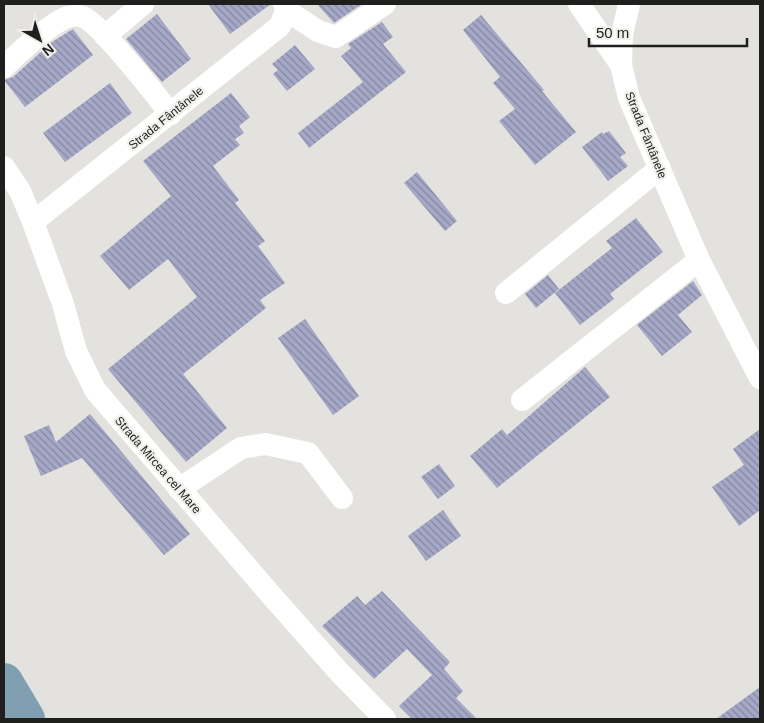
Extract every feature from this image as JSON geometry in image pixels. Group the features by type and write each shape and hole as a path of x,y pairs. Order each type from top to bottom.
{"street":[{"path":"105,36 143,4"},
{"path":"285,7 318,31 336,37 385,4"},
{"path":"579,4 621,65"},
{"name":"Strada Fântânele","path":"629,4 622,35 621,65 630,98 699,260 760,378"},
{"name":"Strada Fântânele","path":"34,222 172,114 280,26 285,7"},
{"path":"4,66 56,23 68,16 82,16 105,36 172,114"},
{"name":"Strada Mircea cel Mare","path":"4,167 20,191 34,222 63,304 76,351 94,390 340,674 386,719"},
{"path":"506,293 660,168"},
{"path":"522,400 699,260"},
{"path":"179,489 241,448 265,444 308,453 342,498"}],"building":[{"path":"208,4 271,4 230,34"},
{"path":"317,4 362,4 334,23"},
{"path":"157,14 191,59 162,82 126,39"},
{"path":"481,15 544,90 542,91 576,132 535,165 499,121 515,109 493,83 500,77 463,30"},
{"path":"382,22 393,37 383,44 406,72 309,148 298,133 363,82 341,56 351,48 348,44"},
{"path":"73,29 93,55 25,107 4,80 13,77 52,42"},
{"path":"295,45 315,69 287,91 273,74 278,70 272,64"},
{"path":"110,83 132,113 65,162 43,133"},
{"path":"231,93 250,117 239,126 244,133 235,139 240,145 213,166 239,200 235,203 265,241 258,246 285,283 260,300 266,308 183,374 227,428 186,462 108,369 197,297 168,259 129,290 100,256 171,196 143,161"},
{"path":"609,131 626,153 620,157 628,166 608,181 582,147 602,132 603,134"},
{"path":"417,172 457,221 445,231 404,183"},
{"path":"636,218 663,252 610,294 614,299 580,325 555,293 612,248 606,241"},
{"path":"548,275 559,289 536,308 525,294"},
{"path":"693,281 702,295 678,315 692,332 662,356 637,325"},
{"path":"305,319 359,396 333,415 278,338"},
{"path":"585,367 610,397 497,488 470,456 502,429 507,435"},
{"path":"90,414 190,534 164,555 82,458 41,476 24,436 49,425 56,442"},
{"path":"760,429 760,510 739,526 712,487 744,465 733,449"},
{"path":"439,464 455,486 438,499 421,477"},
{"path":"443,510 461,536 426,561 408,536"},
{"path":"382,591 450,662 444,669 463,691 456,698 477,719 412,719 399,706 432,675 407,649 374,679 322,626 357,596 365,605"},
{"path":"760,687 760,719 716,719"}],"waterway":[{"path":"4,682 26,719"}]}
